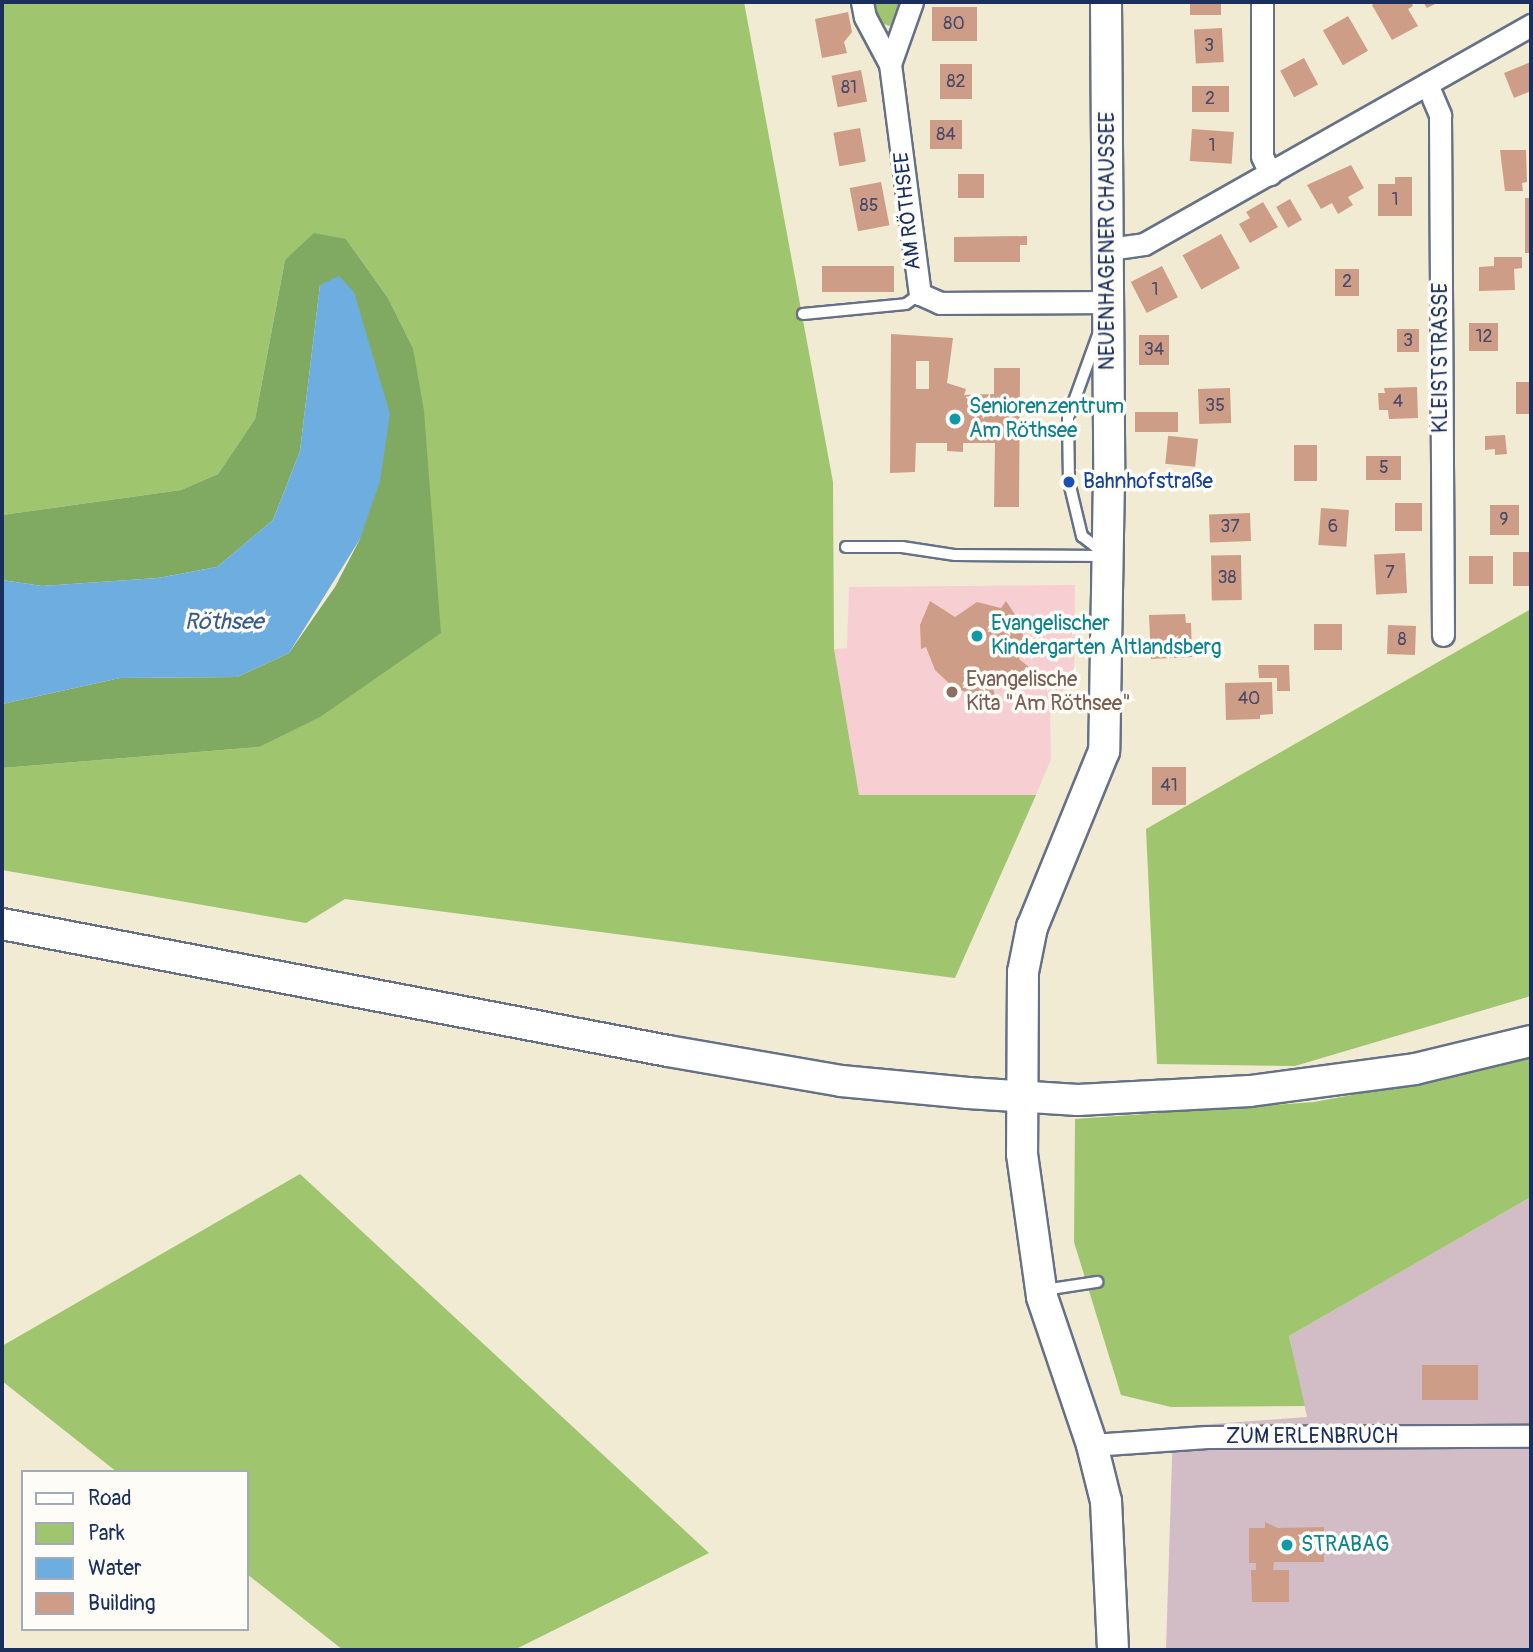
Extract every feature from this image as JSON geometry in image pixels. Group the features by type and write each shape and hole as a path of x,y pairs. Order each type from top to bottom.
{"street":[{"name":"AM RÖTHSEE","path":"862,2 865,17 890,64 919,294 940,303 1107,312"},
{"name":"AM RÖTHSEE","path":"890,64 912,2"},
{"name":"NEUENHAGENER CHAUSSEE","path":"1106,2 1109,556 1104,751 1032,928 1023,972 1023,1154 1041,1290 1092,1445 1106,1501 1113,1650"},
{"path":"1262,2 1262,156 1270,174"},
{"path":"1109,249 1144,244 1531,24"},
{"name":"KLEISTSTRASSE","path":"1427,84 1440,115 1443,635"},
{"path":"2,924 841,1082 1023,1096 1078,1100 1320,1084 1415,1069 1531,1041"},
{"name":"ZUM ERLENBRUCH","path":"1092,1445 1206,1437 1531,1436"}],"lane":[{"path":"803,314 906,304 919,294"},
{"path":"1107,312 1074,395 1068,418 1069,482 1082,536 1109,556"},
{"path":"846,547 902,547 955,555 1109,556"},
{"path":"1041,1290 1097,1282"}],"shaded area":[{"name":"Evangelische Kita \"Am Röthsee\"","path":"1075,585 1074,673 1050,710 1051,759 1036,795 859,796 834,649 847,648 849,587"},
{"path":"1531,1197 1531,1650 1166,1650 1173,1427 1307,1417 1289,1336"}],"green space":[{"path":"2,2 744,2 833,482 834,649 859,795 1036,795 955,978 345,899 306,923 2,870 2,768 259,747 429,495 413,348 388,298 346,239 285,260 255,419 218,474 181,490 2,515"},
{"path":"869,2 903,2 896,22 889,26 875,20"},
{"path":"314,233 346,239 388,298 413,348 424,411 441,633 320,717 259,747 2,768 2,704 120,678 237,677 289,653 335,587 360,539 320,285 300,451 273,520 217,567 158,578 42,586 2,580 2,515 181,490 218,474 255,419 285,260"},
{"path":"1531,609 1531,996 1295,1066 1157,1064 1146,829"},
{"path":"1531,1054 1531,1197 1289,1336 1305,1406 1171,1407 1121,1395 1074,1242 1075,1119 1314,1102 1406,1085"},
{"path":"300,1174 709,1553 514,1650 343,1650 248,1575 248,1470 114,1470 2,1381 2,1346"}],"water":[{"name":"Röthsee","path":"339,276 354,292 390,414 380,481 360,539 289,653 237,677 120,678 2,704 2,580 42,586 158,578 217,567 273,520 300,451 320,285"}],"building":[{"path":"1190,2 1221,2 1221,15 1190,15"},
{"path":"1377,2 1411,2 1413,6 1408,9 1418,26 1392,40 1372,5"},
{"path":"1423,2 1439,2 1427,8"},
{"path":"932,7 977,7 977,41 932,41"},
{"path":"848,12 852,32 844,42 847,53 822,58 815,19"},
{"path":"1348,16 1368,51 1343,65 1323,30"},
{"path":"1222,28 1224,62 1196,63 1194,29"},
{"path":"1304,58 1318,84 1294,97 1280,71"},
{"path":"1531,62 1531,91 1514,98 1504,73"},
{"path":"940,64 972,64 972,99 940,99"},
{"path":"861,70 867,101 838,107 832,76"},
{"path":"1192,86 1229,86 1229,112 1192,112"},
{"path":"930,120 962,120 962,149 930,149"},
{"path":"860,128 866,161 839,166 833,133"},
{"path":"1192,129 1234,132 1232,164 1190,161"},
{"path":"1500,150 1526,150 1527,182 1522,183 1523,191 1505,191"},
{"path":"1351,165 1364,188 1348,197 1353,205 1338,214 1332,203 1321,209 1307,185"},
{"path":"958,174 984,174 984,198 958,198"},
{"path":"1395,177 1412,177 1412,216 1378,216 1378,184 1395,184"},
{"path":"881,182 889,225 858,231 850,188"},
{"path":"1525,198 1531,198 1531,253 1525,253"},
{"path":"1290,199 1302,220 1288,228 1276,207"},
{"path":"1263,202 1278,227 1250,243 1239,224 1250,218 1246,212"},
{"path":"1221,234 1240,268 1201,289 1183,255"},
{"path":"1027,236 1027,245 1020,245 1020,262 954,262 954,237"},
{"path":"1494,257 1522,257 1522,268 1514,269 1515,290 1479,291 1479,267 1494,266"},
{"path":"822,266 894,266 894,292 822,292"},
{"path":"1162,266 1178,297 1147,313 1131,282"},
{"path":"1335,269 1359,269 1359,296 1335,296"},
{"path":"1469,323 1498,323 1498,351 1469,351"},
{"path":"1397,329 1419,329 1419,352 1397,352"},
{"name":"Seniorenzentrum Am Röthsee","path":"891,334 953,338 947,383 966,389 964,395 994,394 994,368 1020,368 1019,507 994,507 995,443 963,443 963,452 947,451 947,443 916,443 915,472 890,473","holes":["916,361 929,361 929,389 916,389"]},
{"path":"1139,335 1169,335 1169,365 1139,365"},
{"path":"1516,382 1531,382 1531,414 1516,414"},
{"path":"1417,387 1418,418 1389,419 1388,410 1379,410 1378,393 1385,393 1384,388"},
{"path":"1230,388 1231,423 1199,424 1198,389"},
{"path":"1135,412 1178,412 1178,432 1135,432"},
{"path":"1505,435 1507,454 1495,455 1495,449 1485,450 1485,436"},
{"path":"1168,436 1198,439 1195,467 1165,464"},
{"path":"1294,445 1317,445 1317,481 1294,481"},
{"path":"1366,456 1401,456 1401,480 1366,480"},
{"path":"1395,503 1422,503 1422,531 1395,531"},
{"path":"1490,505 1519,505 1519,535 1490,535"},
{"path":"1321,508 1349,510 1346,547 1318,545"},
{"path":"1250,513 1251,541 1210,542 1209,514"},
{"path":"1513,552 1531,552 1531,586 1513,586"},
{"path":"1405,553 1407,593 1376,595 1374,555"},
{"path":"1241,555 1242,600 1212,601 1211,556"},
{"path":"1469,556 1493,556 1493,584 1469,584"},
{"name":"Evangelischer Kindergarten Altlandsberg","path":"930,601 955,617 977,602 1001,608 1006,601 1024,628 1019,659 1029,667 999,690 993,688 995,696 972,695 952,686 935,670 926,647 921,649 920,625"},
{"path":"1185,614 1186,623 1191,623 1192,657 1151,659 1149,615"},
{"path":"1314,624 1342,624 1342,650 1314,650"},
{"path":"1388,625 1416,626 1415,655 1387,654"},
{"path":"1258,665 1289,665 1290,691 1277,691 1277,678 1259,678"},
{"path":"1272,682 1273,714 1260,715 1260,719 1226,720 1225,683"},
{"path":"1152,767 1186,767 1186,805 1152,805"},
{"path":"1422,1365 1478,1365 1478,1400 1422,1400"},
{"name":"STRABAG","path":"1265,1522 1278,1528 1324,1527 1324,1562 1274,1562 1273,1570 1289,1570 1289,1602 1252,1602 1251,1570 1256,1570 1256,1563 1249,1563 1249,1528 1265,1528"}],"place":[{"name":"Seniorenzentrum Am Röthsee","path":"955,419"},
{"name":"Bahnhofstraße","path":"1069,482"},
{"name":"Evangelischer Kindergarten Altlandsberg","path":"977,636"},
{"name":"Evangelische Kita \"Am Röthsee\"","path":"952,692"},
{"name":"STRABAG","path":"1287,1545"}]}
